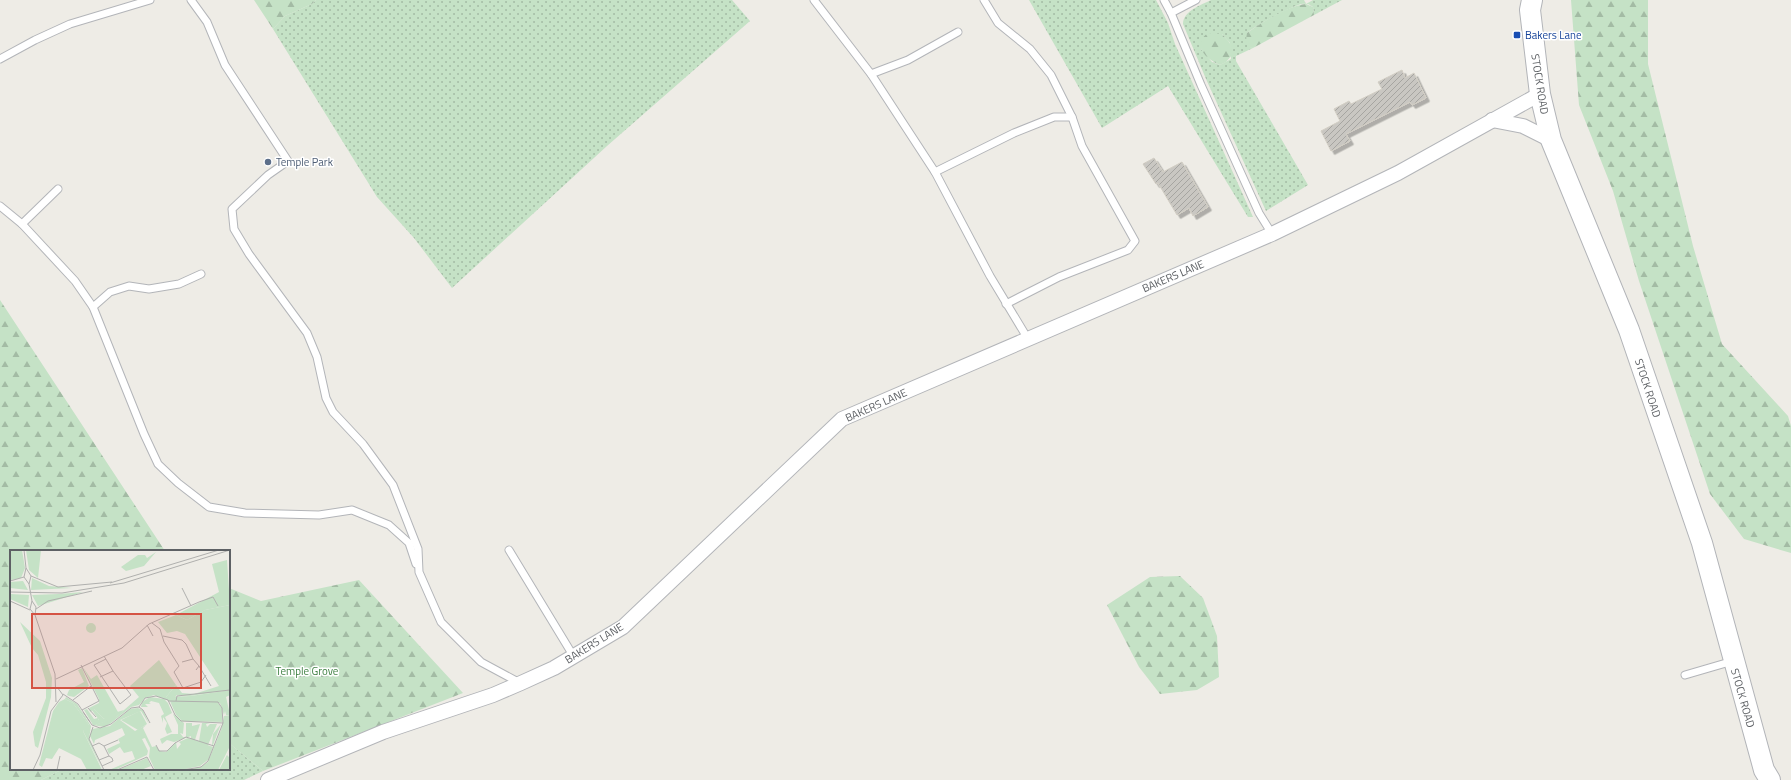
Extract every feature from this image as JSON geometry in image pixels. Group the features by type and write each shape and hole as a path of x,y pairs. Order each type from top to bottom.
{"main road":[{"name":"STOCK ROAD","path":"1528,3 1540,94 1551,140 1629,330 1702,543 1765,777"}],"street":[{"name":"BAKERS LANE","path":"268,780 383,732 493,695 521,683 554,668 623,627 842,419 1272,234 1398,173 1540,94"},
{"path":"1492,120 1523,126 1551,140"}],"lane":[{"path":"0,60 35,40 70,24 150,0"},
{"path":"191,0 207,22 225,65 288,161 268,174 232,210 234,229 249,254 307,333 317,357 326,398 333,412 363,444 393,486 418,549 419,572"},
{"path":"815,0 871,74 935,172 1006,304 1028,339"},
{"path":"984,0 998,23 1030,50 1051,75 1072,117 1082,146 1135,241 1128,250 1059,277 1006,304"},
{"path":"1164,0 1259,213 1272,234"},
{"path":"1171,13 1196,0"},
{"path":"871,74 908,60 958,32"},
{"path":"935,172 1020,130 1054,117 1072,117"},
{"path":"22,224 58,189"},
{"path":"0,206 22,224 75,281 93,307 144,434 158,464 178,483 209,507 245,513 319,515 352,510 389,524 409,543 419,572 441,622 481,662 521,683"},
{"path":"93,307 110,292 129,286 149,289 179,284 201,274"},
{"path":"509,550 574,657"},
{"path":"1685,676 1733,661"}],"green space":[{"path":"254,0 316,0 312,4 285,16 273,29"},
{"path":"316,0 732,0 750,21 607,146 452,288 414,238 377,197 273,29 285,16 312,4"},
{"path":"1029,0 1156,0 1168,23 1175,44 1253,217 1248,217 1168,86 1102,128"},
{"path":"1211,0 1304,0 1306,4 1295,6 1247,33 1250,47 1253,48 1236,56 1236,61 1308,185 1266,211 1206,79 1183,24 1186,15 1189,12","holes":["1222,34 1230,43 1231,59 1220,65 1212,62 1201,49"]},
{"path":"1313,0 1342,0 1314,15 1313,7 1306,4"},
{"path":"1571,0 1648,0 1648,64 1693,246 1722,344 1788,416 1791,426 1791,553 1744,539 1710,494 1639,281 1613,191 1579,105"},
{"path":"1306,4 1313,7 1314,15 1253,48 1247,44 1247,33 1259,24 1284,11"},
{"path":"1208,33 1222,34 1232,48 1232,55 1226,62 1220,65 1210,59 1202,51 1201,42"},
{"path":"0,300 164,550 10,550 10,770 61,770 41,780 0,780"},
{"path":"1180,576 1203,598 1217,636 1219,677 1197,690 1160,694 1139,667 1107,605 1150,577"},
{"name":"Temple Grove","path":"359,580 463,693 263,771 230,744 230,588 261,601"},
{"path":"230,744 263,771 244,780 41,780 61,770 230,770"}],"building":[{"path":"1402,70 1405,78 1414,73 1426,98 1412,105 1410,102 1346,134 1350,141 1331,151 1321,131 1340,121 1334,109 1349,101 1351,104 1382,89 1378,82"},
{"path":"1154,158 1163,172 1182,162 1208,207 1193,216 1189,208 1177,215 1158,183 1156,184 1143,164"}],"place":[{"name":"Bakers Lane","path":"1517,35"},
{"name":"Temple Park","path":"268,162"}]}
